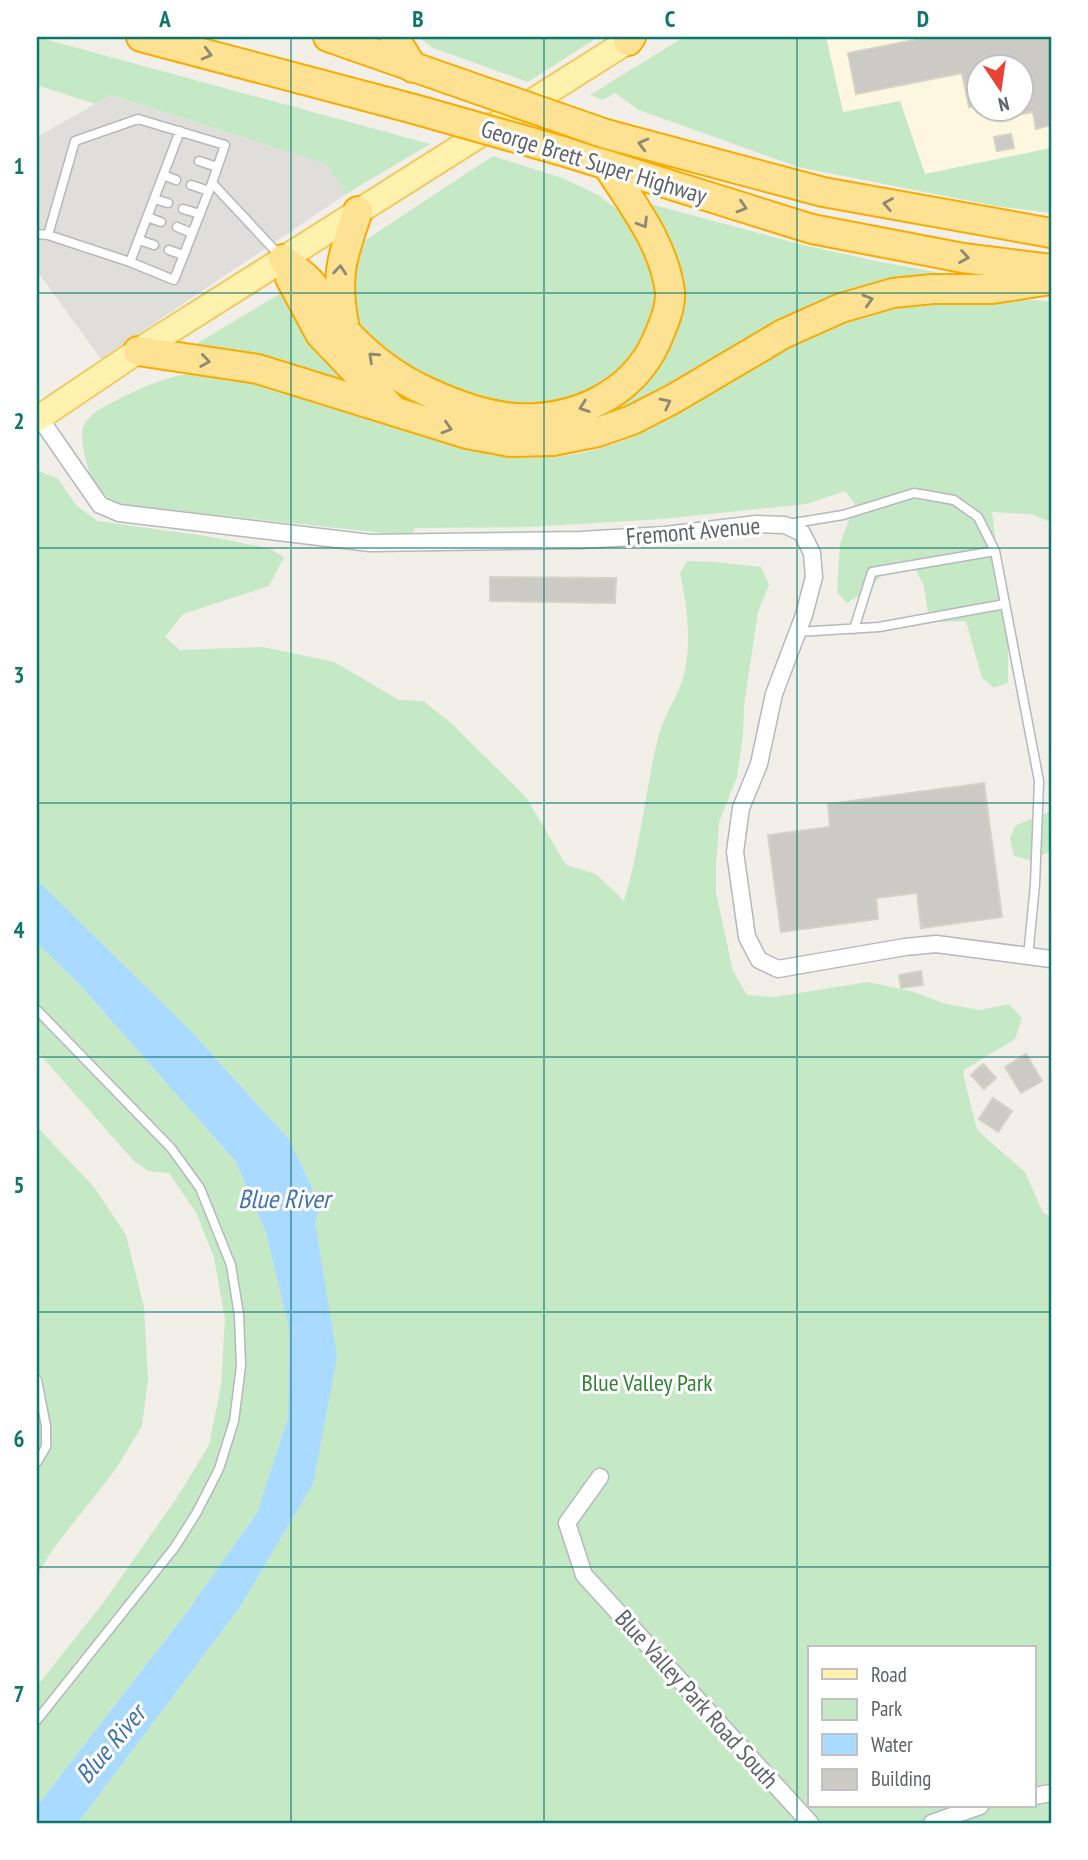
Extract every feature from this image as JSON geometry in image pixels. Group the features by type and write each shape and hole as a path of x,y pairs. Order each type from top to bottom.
{"highway":[{"name":"George Brett Super Highway","path":"141,37 562,151 812,229 963,257 1051,269"},
{"name":"George Brett Super Highway","path":"328,37 606,134 823,192 1051,233"},
{"path":"394,37 413,68"},
{"path":"283,259 309,281 345,330 381,365 428,393 477,411 516,418 561,415 596,403 625,386 648,358 665,321 670,295 666,265 607,165"},
{"path":"345,330 338,296 341,260 358,211"},
{"path":"283,259 294,289 320,334 396,412"},
{"path":"138,351 258,369 467,434 510,442 553,441 598,432 632,420 783,334 841,308 892,293 933,289 992,289 1051,280"}],"main road":[{"path":"38,418 138,351 630,39"}],"street":[{"name":"Fremont Avenue","path":"38,418 100,505 119,513 370,543 581,540 757,524 785,525 802,534 812,553 814,577 774,694 759,764 741,808 735,852 747,937 759,960 778,969 936,944 1051,959"},
{"name":"Blue Valley Park Road South","path":"600,1477 567,1523 584,1575 810,1823"},
{"path":"932,1823 974,1808"}],"lane":[{"path":"37,234 48,235 174,279 225,145 138,119 75,141 48,235"},
{"path":"130,262 180,131"},
{"path":"172,151 184,155"},
{"path":"199,161 218,167"},
{"path":"163,175 176,180"},
{"path":"191,185 211,187 283,259"},
{"path":"154,199 168,203"},
{"path":"183,209 200,214"},
{"path":"147,217 162,222"},
{"path":"177,227 192,233"},
{"path":"139,240 154,245"},
{"path":"169,250 183,256"},
{"path":"785,525 842,514 914,493 954,500 978,517 995,551 1039,780 1035,884 1028,957"},
{"path":"854,629 872,572 995,551"},
{"path":"797,632 879,627 1005,604"},
{"path":"37,1010 171,1148 200,1188 231,1265 240,1315 241,1366 234,1421 219,1469 197,1512 175,1547 37,1720"},
{"path":"37,1380 46,1426 46,1447 37,1462"}],"shaded area":[{"path":"826,37 1051,37 1051,148 925,174 900,101 843,113"},
{"path":"111,95 326,164 346,194 101,359 37,271 37,137"}],"green space":[{"path":"37,37 430,144 346,194 326,164 111,95 95,104 37,85"},
{"path":"418,37 598,37 528,82 433,48"},
{"path":"684,37 826,37 843,112 900,101 925,174 1051,148 1051,213 996,206 798,167 639,110 615,93 603,100 590,95"},
{"path":"493,156 565,179 598,195 625,215 658,278 656,323 626,370 578,399 524,407 487,400 432,379 392,357 367,336 355,317 349,299 356,253 364,241"},
{"path":"639,201 799,244 958,276 908,278 610,420 561,425 677,325"},
{"path":"281,293 312,341 349,386 186,350"},
{"path":"965,298 1051,301 1051,522 1030,514 992,512 1008,639 1008,683 994,688 982,678 966,621 941,622 928,613 924,586 913,564 893,563 867,591 847,603 837,592 840,544 855,504 845,491 806,504 661,519 529,527 415,528 411,536 123,505 105,495 96,486 90,475 84,449 83,428 96,411 165,379 206,373 271,385 454,445 510,455 538,457 577,454 614,444 649,429 783,350 851,318 886,307"},
{"name":"Blue Valley Park","path":"37,470 58,479 76,505 97,521 212,537 268,548 284,557 269,586 183,614 165,637 180,650 263,647 334,662 399,700 423,701 450,722 526,797 566,865 596,874 624,901 635,860 659,734 682,682 686,662 688,624 680,573 687,561 761,567 769,585 758,612 744,705 737,777 719,822 716,893 733,971 747,995 775,997 868,982 914,992 945,1004 980,1010 1009,1004 1022,1018 1015,1039 964,1070 963,1074 977,1130 1025,1172 1043,1213 1051,1216 1051,1823 78,1823 240,1607 313,1484 318,1252 315,1222 319,1211 311,1185 289,1139 190,1030 37,880"},
{"path":"1051,811 1051,851 1030,860 1014,856 1010,839 1015,826"},
{"path":"37,943 80,985 236,1162 266,1233 289,1328 288,1417 257,1513 186,1613 37,1806 37,1686 104,1602 180,1493 209,1445 221,1386 225,1319 214,1258 197,1214 169,1173 148,1171 133,1160 37,1051"},
{"path":"37,1127 94,1187 126,1235 144,1307 148,1379 142,1426 115,1470 53,1549 37,1575"}],"water":[{"name":"Blue River","path":"37,880 190,1030 289,1139 311,1185 319,1211 315,1222 337,1357 313,1484 240,1607 78,1823 37,1823 37,1806 186,1613 257,1513 288,1417 289,1328 266,1233 236,1162 80,985 37,943"}],"building":[{"path":"930,37 1051,37 1051,125 1036,129 1036,52 965,52 965,88 962,73 856,94 848,53"},
{"path":"1011,134 1014,148 997,151 994,137"},
{"path":"490,577 616,578 615,603 490,601"},
{"path":"984,783 1002,917 921,928 917,893 876,898 878,919 781,932 768,835 830,827 828,804"},
{"path":"921,971 923,985 901,988 899,975"},
{"path":"1026,1054 1042,1081 1021,1093 1005,1067"},
{"path":"983,1064 996,1078 984,1089 971,1075"},
{"path":"993,1098 1012,1111 998,1132 979,1119"}]}
